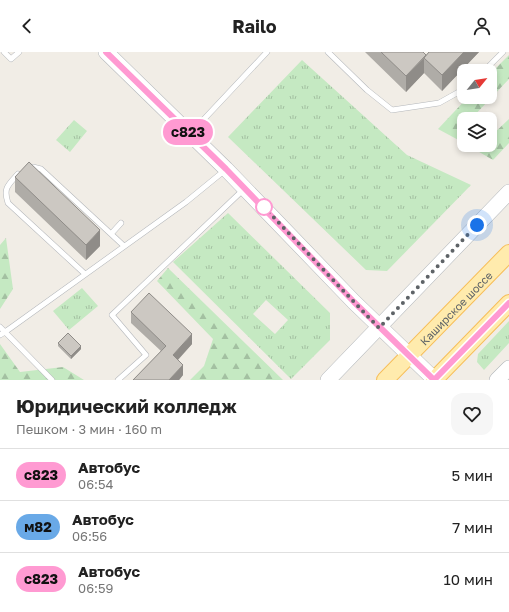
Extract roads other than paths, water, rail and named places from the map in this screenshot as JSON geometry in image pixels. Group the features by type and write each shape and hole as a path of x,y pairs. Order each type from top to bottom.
{"main road":[{"path":"106,52 246,188 379,328 434,380 509,303"},
{"path":"328,380 503,202 509,192"},
{"name":"Каширское шоссе","path":"385,380 509,253"},
{"path":"497,380 509,368"}],"lane":[{"path":"4,52 11,59 19,52"},
{"path":"190,134 267,52"},
{"path":"328,52 367,90 392,110 439,103 457,93"},
{"path":"491,64 503,52"},
{"path":"85,274 8,203 5,194 7,186 23,169 33,166 41,169 124,246"},
{"path":"2,334 186,202 226,169"},
{"path":"118,380 146,355 112,315 246,188"},
{"path":"111,234 121,223"},
{"path":"0,327 2,334 52,380"}]}
